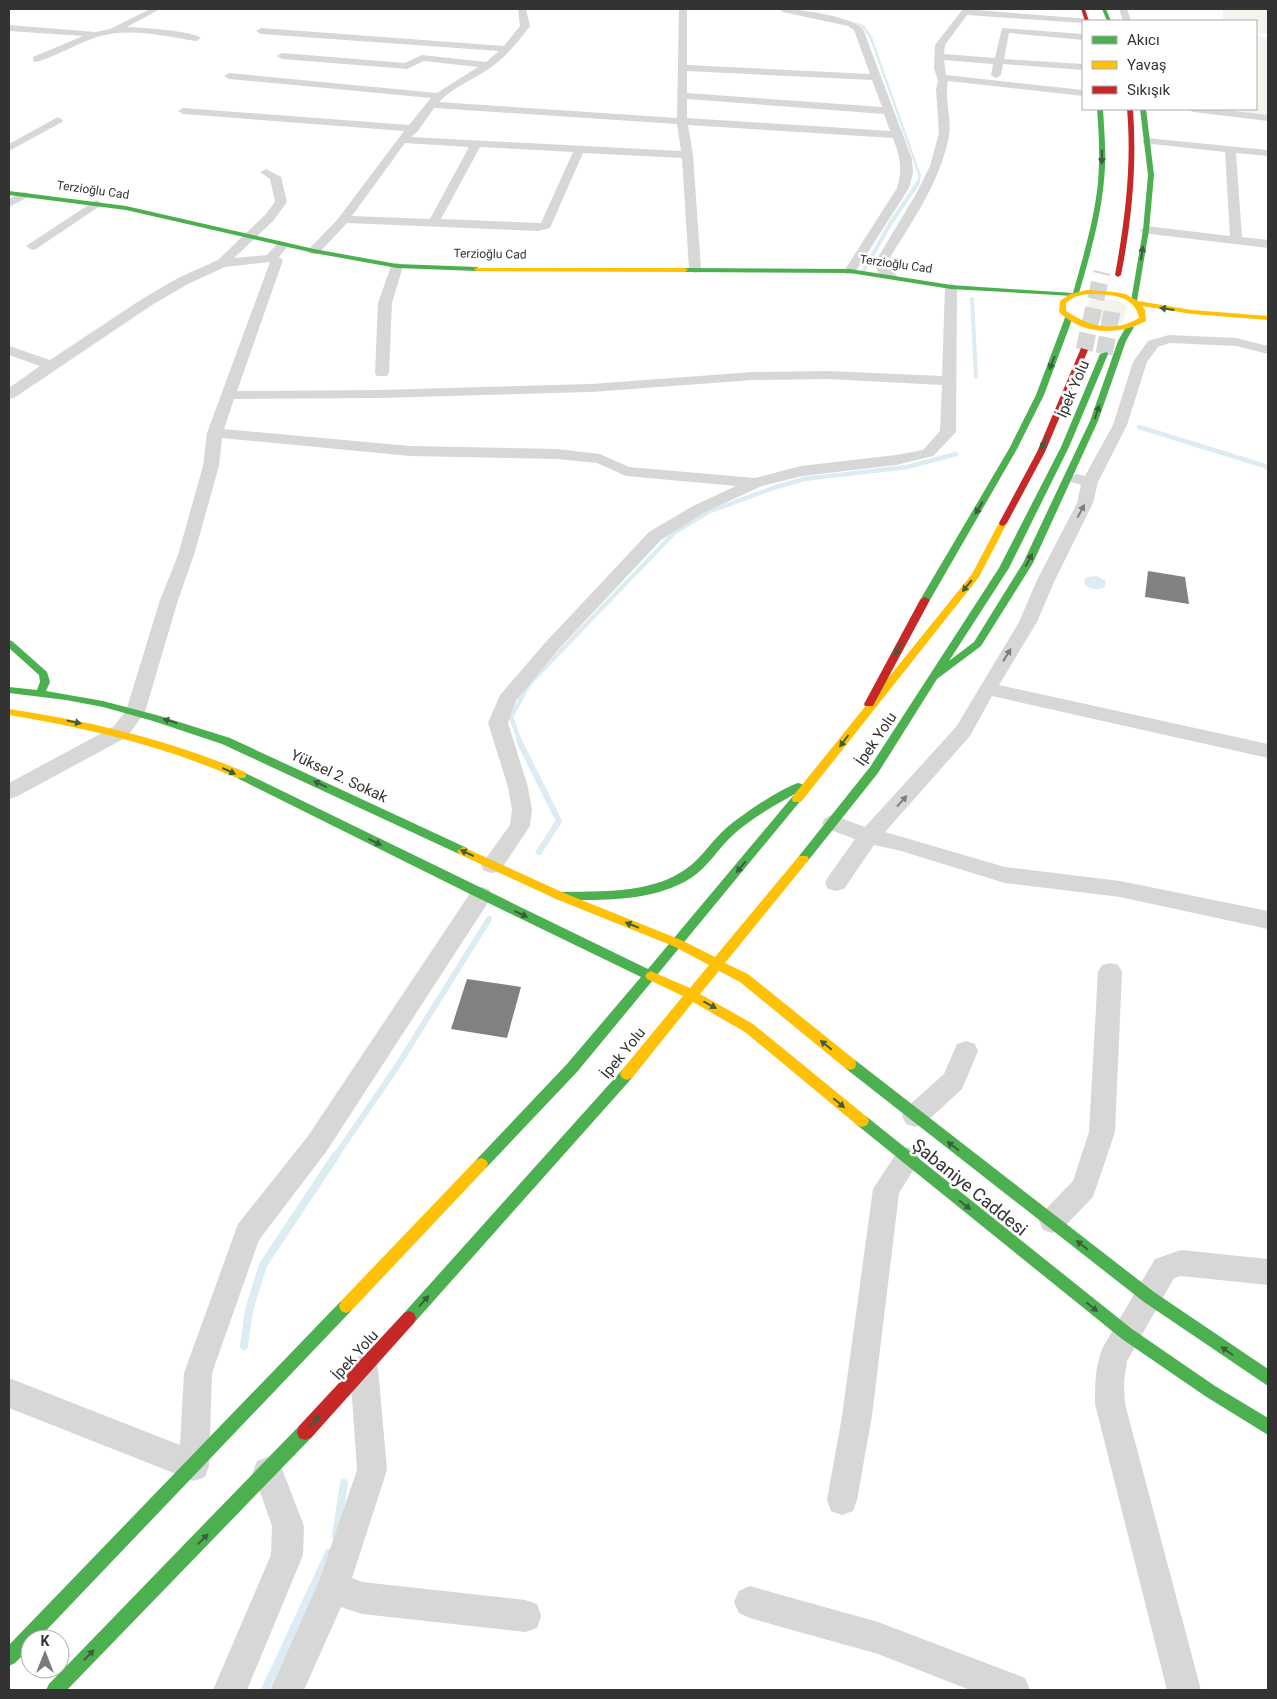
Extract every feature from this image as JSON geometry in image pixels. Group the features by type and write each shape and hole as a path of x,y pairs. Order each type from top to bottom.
{"main road":[{"path":"862,716 933,585 1013,449 1040,394 1061,341 1062,302 1074,294 1082,274 1101,184 1100,110"},
{"path":"1118,275 1128,228 1133,140 1130,110"},
{"path":"934,677 978,644 1028,563 1094,421 1122,341 1134,325 1143,319 1145,314 1135,302 1146,230 1151,175 1143,110"},
{"name":"Terzioğlu Cad","path":"9,193 126,208 314,250 397,266 468,269 850,271 977,289 1074,294 1106,292 1135,302 1192,312 1268,318"},
{"path":"1082,274 1099,280 1118,282 1138,279"},
{"name":"Terzioğlu Cad","path":"977,289 1038,305"},
{"path":"1062,313 1091,327 1104,329 1154,322"},
{"path":"1172,321 1268,324"},
{"path":"1061,341 1118,352"},
{"name":"İpek Yolu","path":"9,1657 194,1466 572,1068 651,976 818,774 976,574 1041,452 1079,344"},
{"name":"İpek Yolu","path":"55,1690 268,1472 618,1085 690,994 874,770 1004,568 1065,447 1100,347"},
{"path":"9,643 44,674 45,682 40,694"},
{"name":"Yüksel 2. Sokak","path":"9,690 85,700 172,722 226,741 560,896 677,943 717,963 744,978 915,1116 1149,1297 1268,1378"},
{"path":"9,712 120,732 203,759 275,792 481,895 651,976"},
{"path":"560,896 634,891 659,887 680,878 698,867 735,826 818,774"},
{"name":"Şabaniye Caddesi","path":"651,976 690,994 750,1028 907,1159 1127,1334 1210,1391 1268,1427"}],"street":[{"path":"112,31 124,23 156,9"},
{"path":"314,250 343,219 402,140 414,129 431,105 454,83 488,65 507,49 525,26 522,9"},
{"path":"683,9 682,120 687,155 695,269"},
{"path":"891,276 882,270 880,264 922,194 936,166 944,133 942,78 939,68 940,45 966,11 1082,21"},
{"path":"785,12 851,24 858,29 906,159 907,173 903,188 850,271"},
{"path":"9,28 97,35"},
{"path":"994,84 1005,30 1082,37"},
{"path":"36,60 97,35 112,31 196,38"},
{"path":"261,31 507,49"},
{"path":"282,56 407,66 422,58 488,65"},
{"path":"939,57 1082,67"},
{"path":"682,68 876,77"},
{"path":"229,76 440,96"},
{"path":"942,78 1082,93"},
{"path":"683,96 889,111"},
{"path":"431,105 896,135"},
{"path":"1201,110 1268,118"},
{"path":"183,111 414,129"},
{"path":"9,148 58,120"},
{"path":"402,140 687,155"},
{"path":"1148,141 1268,153"},
{"path":"434,222 476,144"},
{"path":"1230,149 1236,239"},
{"path":"343,219 538,226 546,224 579,150"},
{"path":"9,395 147,302 183,281 222,263 269,218 281,202 276,177 266,172"},
{"path":"9,204 24,195"},
{"path":"32,246 96,204"},
{"path":"1146,230 1268,244"},
{"path":"271,258 285,243"},
{"path":"9,792 120,732 135,712 169,600 186,555 211,466 215,433 277,260 271,258 222,263"},
{"path":"382,373 385,303 397,266"},
{"path":"492,865 520,826 522,810 518,786 498,723 507,699 550,648 655,536 699,509 756,483 801,471 896,460 928,453 948,432 952,286"},
{"path":"836,883 869,836 963,731 986,689 1028,622 1046,580 1085,503 1090,482 1120,425 1140,362 1153,344 1169,339 1236,342 1268,350"},
{"path":"9,350 51,365"},
{"path":"229,395 380,394 591,388 753,376 828,374 950,381"},
{"path":"215,433 410,450 557,454 600,458 626,472 756,483"},
{"path":"1069,477 1090,482"},
{"path":"986,689 1268,751"},
{"path":"832,823 869,836 902,843 1005,875 1120,889 1268,920"},
{"path":"9,1393 194,1466 198,1373 248,1233 317,1144 481,895"},
{"path":"1052,1221 1084,1188 1102,1132 1110,972"},
{"path":"915,1116 953,1081 966,1051"},
{"path":"842,1500 857,1416 886,1189 907,1159"},
{"path":"1184,1690 1110,1404 1109,1382 1113,1357 1165,1268 1182,1263 1268,1272"},
{"path":"287,1690 333,1588 372,1470 364,1368"},
{"path":"230,1690 288,1555 288,1526 268,1472"},
{"path":"333,1588 362,1598 525,1616"},
{"path":"750,1602 878,1638 1013,1690"}],"shaded area":[{"path":"1223,9 1268,9 1268,34 1257,33 1257,20 1223,20"},
{"path":"1257,36 1268,37 1268,118 1213,110 1257,110"},
{"path":"1089,300 1112,300 1124,304 1127,307 1123,322 1107,323 1086,316"},
{"path":"1097,576 1106,581 1105,587 1094,589 1084,583 1086,577"}],"building":[{"path":"1148,571 1185,577 1189,604 1145,597"},
{"path":"467,979 521,987 507,1038 451,1029"}],"waterway":[{"path":"845,21 863,26 871,38 920,176 917,184"},
{"path":"863,272 890,224 917,184"},
{"path":"972,299 976,377"},
{"path":"1139,427 1268,467"},
{"path":"520,742 511,717 529,684 675,532 708,512 773,488 804,479 907,467 956,454"},
{"path":"519,741 559,821 539,852"},
{"path":"335,1157 398,1065 489,919"},
{"path":"244,1346 249,1310 263,1265 336,1155"},
{"path":"336,1535 344,1483"},
{"path":"265,1690 329,1553"}],"tunnel":[{"path":"1084,350 1102,272"},
{"path":"1104,354 1113,306"}],"traffic: fast":[{"path":"1104,9 1109,20"},
{"path":"1076,293 1099,199 1102,160 1100,110"},
{"path":"1134,301 1146,230 1151,175 1143,110"},
{"path":"9,193 126,208 314,251 397,266 477,269"},
{"path":"685,270 850,271 951,287 1072,295"},
{"path":"925,600 1013,449 1040,395 1069,317"},
{"path":"934,677 978,644 1028,563 1094,421 1122,341 1130,327"},
{"path":"803,859 874,770 1004,568 1065,447 1104,354"},
{"path":"9,643 44,674 45,682 40,694"},
{"path":"9,690 103,704 156,718 226,741 463,851"},
{"path":"241,775 472,890 651,976"},
{"path":"560,896 637,892 652,889 681,878 695,869 724,837 746,818 798,787"},
{"path":"481,1164 572,1068 797,799"},
{"path":"850,1064 1149,1297 1268,1378"},
{"path":"409,1318 627,1074"},
{"path":"862,1121 1127,1334 1210,1391 1268,1427"},
{"path":"9,1657 346,1306"},
{"path":"55,1690 305,1432"}],"traffic: slow":[{"path":"477,269 685,270"},
{"path":"1087,292 1114,294 1131,299 1141,310 1143,319 1123,328 1102,329 1082,323 1063,312 1062,302 1072,295 1087,292"},
{"path":"1137,303 1192,312 1268,318"},
{"path":"797,799 976,575 1003,523"},
{"path":"9,712 69,722 128,735 185,753 241,775"},
{"path":"463,851 560,896 677,943"},
{"path":"627,1074 803,859"},
{"path":"677,943 744,978 850,1064"},
{"path":"651,976 690,994 749,1028 862,1121"},
{"path":"346,1306 481,1164"}],"traffic: jam":[{"path":"1083,9 1087,20"},
{"path":"1118,275 1132,172 1130,110"},
{"path":"1003,523 1041,452 1084,350"},
{"path":"869,704 925,600"},
{"path":"305,1432 409,1318"}]}
